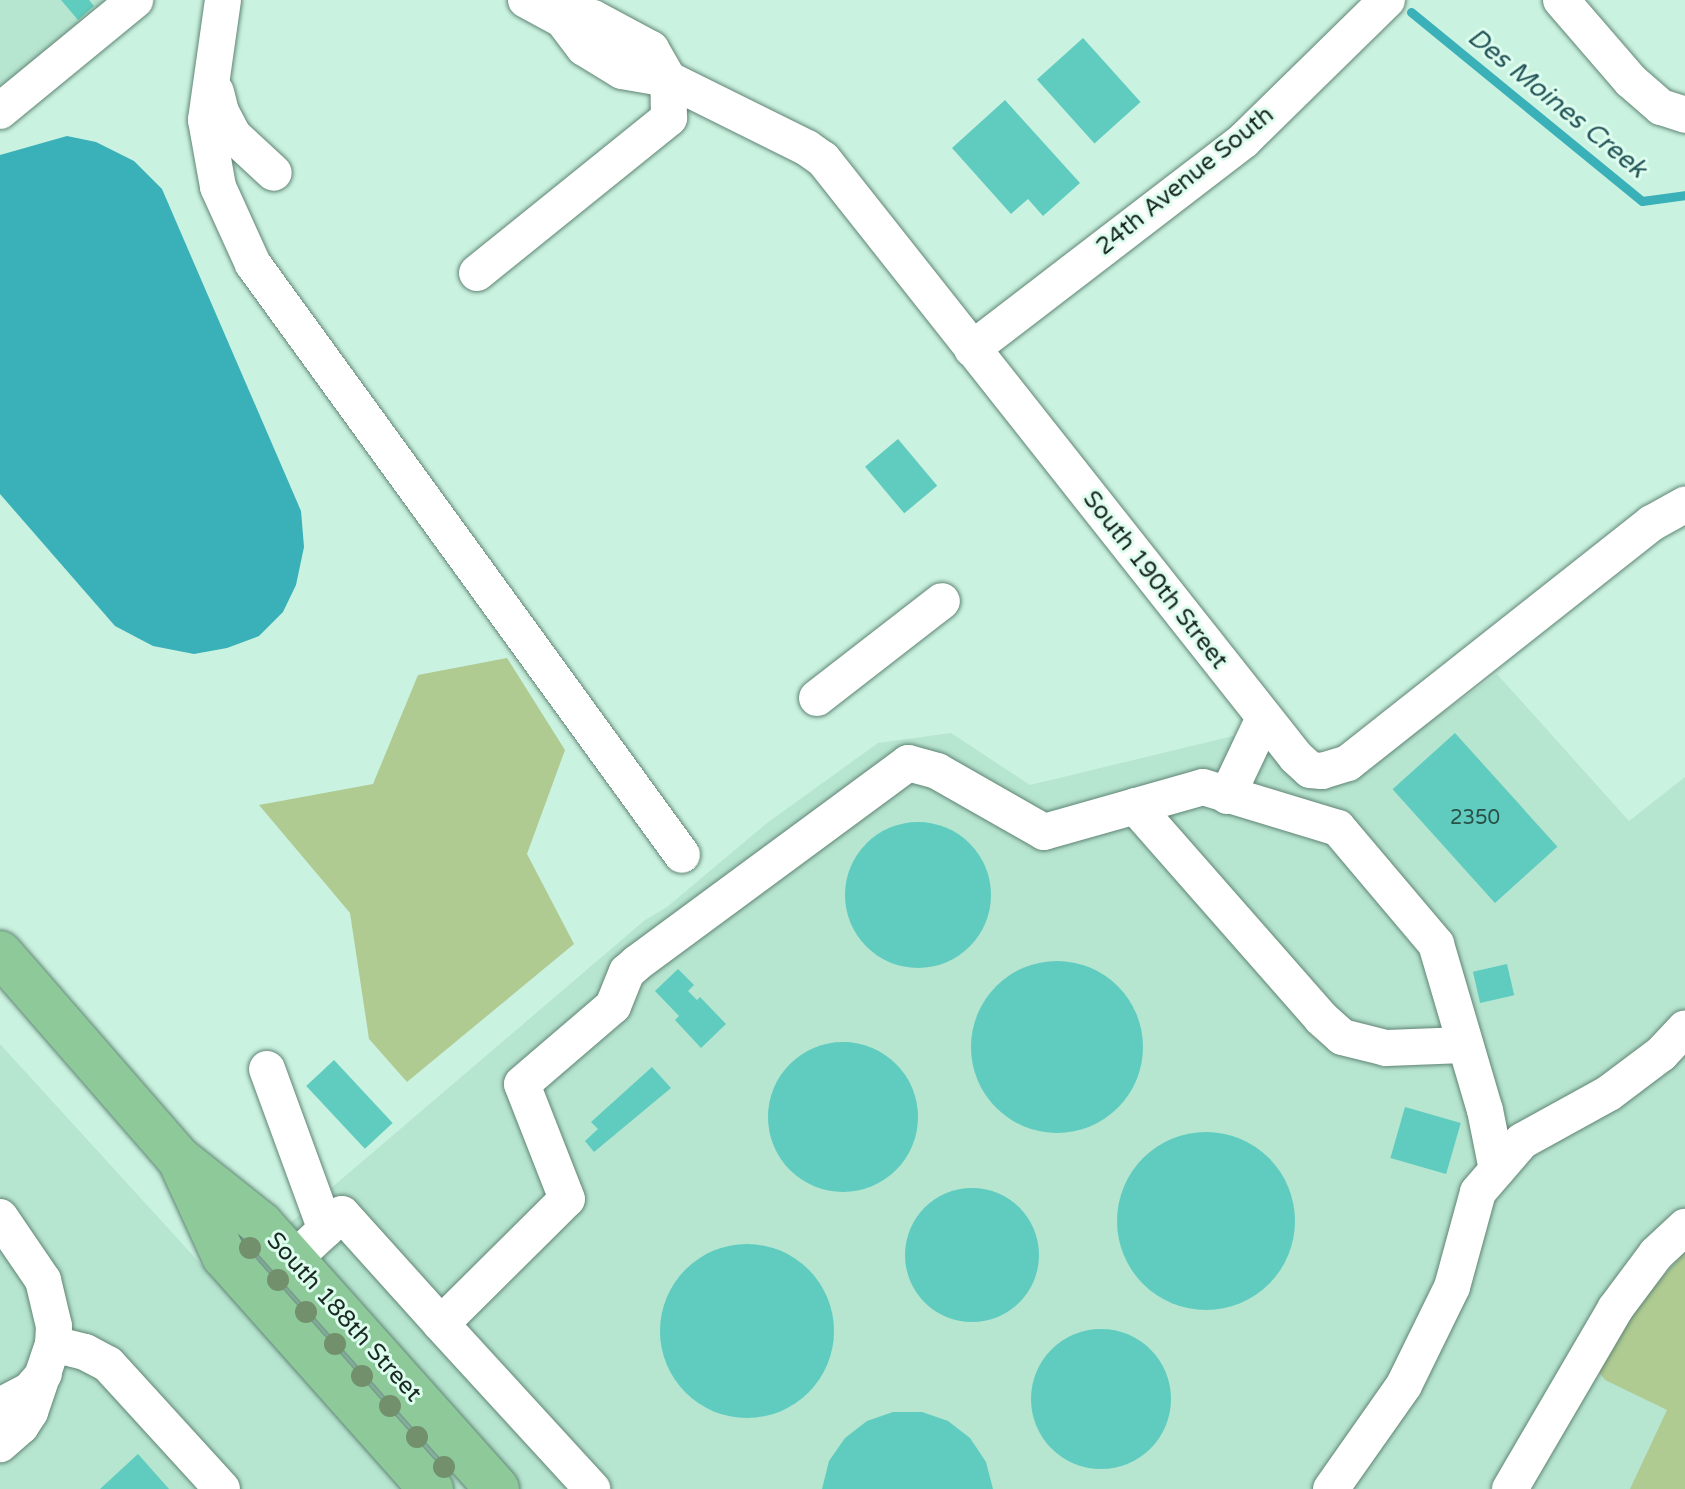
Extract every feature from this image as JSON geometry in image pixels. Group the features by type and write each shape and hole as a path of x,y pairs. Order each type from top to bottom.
{"main road":[{"name":"South 188th Street","path":"6,972 178,1158 261,1224 497,1489"},
{"name":"South 188th Street","path":"178,1158 224,1256 431,1489"}],"street":[{"path":"0,111 135,0"},
{"path":"223,0 206,120 218,187 253,264 682,855"},
{"path":"477,273 669,118 668,79 651,49 593,18 526,0"},
{"name":"24th Avenue South","path":"972,349 1244,140 1387,0"},
{"path":"1561,0 1631,81 1661,107 1685,115"},
{"path":"211,70 221,112 234,136 274,173"},
{"name":"South 190th Street","path":"668,79 780,133 823,159 1264,718 1310,770 1322,771 1348,763 1652,523 1685,505"},
{"path":"817,698 942,601"},
{"path":"1227,796 1264,718"},
{"path":"441,1324 567,1199 522,1084 613,1006 627,972 637,963 890,773 908,763 937,771 1044,832 1203,787 1338,828 1436,944 1485,1110 1497,1170"},
{"path":"1135,806 1321,1018 1342,1037 1386,1048 1465,1045"},
{"path":"1331,1489 1404,1385 1452,1287 1478,1192 1522,1141 1609,1093 1661,1054 1685,1028"},
{"path":"267,1069 326,1230"},
{"path":"293,1260 342,1214 592,1489"},
{"path":"0,1217 43,1280 53,1311 48,1359 26,1419 0,1444"},
{"path":"1510,1489 1615,1309 1656,1254 1685,1227"},
{"path":"0,1406 30,1390 48,1359 85,1352 108,1364 222,1489"}],"shaded area":[{"path":"0,0 150,0 0,124"},
{"path":"507,658 565,750 527,854 574,944 407,1082 369,1039 350,913 259,805 373,784 418,675"},
{"path":"1497,674 1629,821 1685,777 1685,1489 0,1489 0,1044 219,1284 645,920 667,907 767,823 878,743 951,733 1030,785 1233,736 1269,755 1313,785 1353,777"},
{"path":"1685,1252 1685,1489 1630,1489 1667,1410 1605,1380 1599,1372 1598,1362 1653,1287"}],"water":[{"path":"67,136 96,142 134,161 162,189 301,511 304,547 296,585 283,612 259,636 227,648 194,654 153,646 115,626 0,494 0,155"}],"building":[{"path":"61,0 89,0 94,6 78,20"},
{"path":"1083,38 1141,102 1094,143 1037,79"},
{"path":"1005,100 1080,183 1043,216 1028,199 1011,214 952,148"},
{"path":"898,439 937,486 904,513 865,467"},
{"path":"1455,733 1557,847 1495,903 1393,789"},
{"path":"918,822 946,827 970,843 986,867 991,895 986,923 970,947 946,963 918,968 890,963 866,947 850,923 845,895 850,867 866,843 890,827"},
{"path":"1057,961 1090,967 1118,986 1137,1014 1143,1047 1137,1080 1118,1108 1090,1127 1057,1133 1024,1127 996,1108 977,1080 971,1047 977,1014 996,986 1024,967"},
{"path":"1507,964 1514,995 1480,1003 1473,972"},
{"path":"678,969 694,985 688,991 697,1000 700,997 726,1024 701,1048 675,1020 679,1016 655,991"},
{"path":"843,1042 872,1047 896,1064 913,1088 918,1117 913,1146 896,1170 872,1187 843,1192 814,1187 790,1170 773,1146 768,1117 773,1088 790,1064 814,1047"},
{"path":"334,1060 393,1123 365,1149 306,1086"},
{"path":"652,1067 671,1088 594,1152 585,1141 598,1129 591,1122"},
{"path":"1405,1107 1461,1123 1446,1174 1390,1158"},
{"path":"1206,1132 1240,1139 1269,1158 1288,1187 1295,1221 1288,1255 1269,1284 1240,1303 1206,1310 1172,1303 1143,1284 1124,1255 1117,1221 1124,1187 1143,1158 1172,1139"},
{"path":"972,1188 998,1193 1020,1207 1034,1229 1039,1255 1034,1281 1020,1303 998,1317 972,1322 946,1317 924,1303 910,1281 905,1255 910,1229 924,1207 946,1193"},
{"path":"747,1244 780,1251 808,1270 827,1298 834,1331 827,1364 808,1392 780,1411 747,1418 714,1411 686,1392 667,1364 660,1331 667,1298 686,1270 714,1251"},
{"path":"1101,1329 1128,1334 1151,1349 1166,1372 1171,1399 1166,1426 1151,1449 1128,1464 1101,1469 1074,1464 1051,1449 1036,1426 1031,1399 1036,1372 1051,1349 1074,1334"},
{"path":"893,1412 922,1412 948,1421 970,1438 986,1462 993,1489 822,1489 829,1461 845,1438 867,1421"},
{"path":"138,1454 169,1489 100,1489"}],"waterway":[{"name":"Des Moines Creek","path":"1411,12 1642,201 1685,195"}]}
